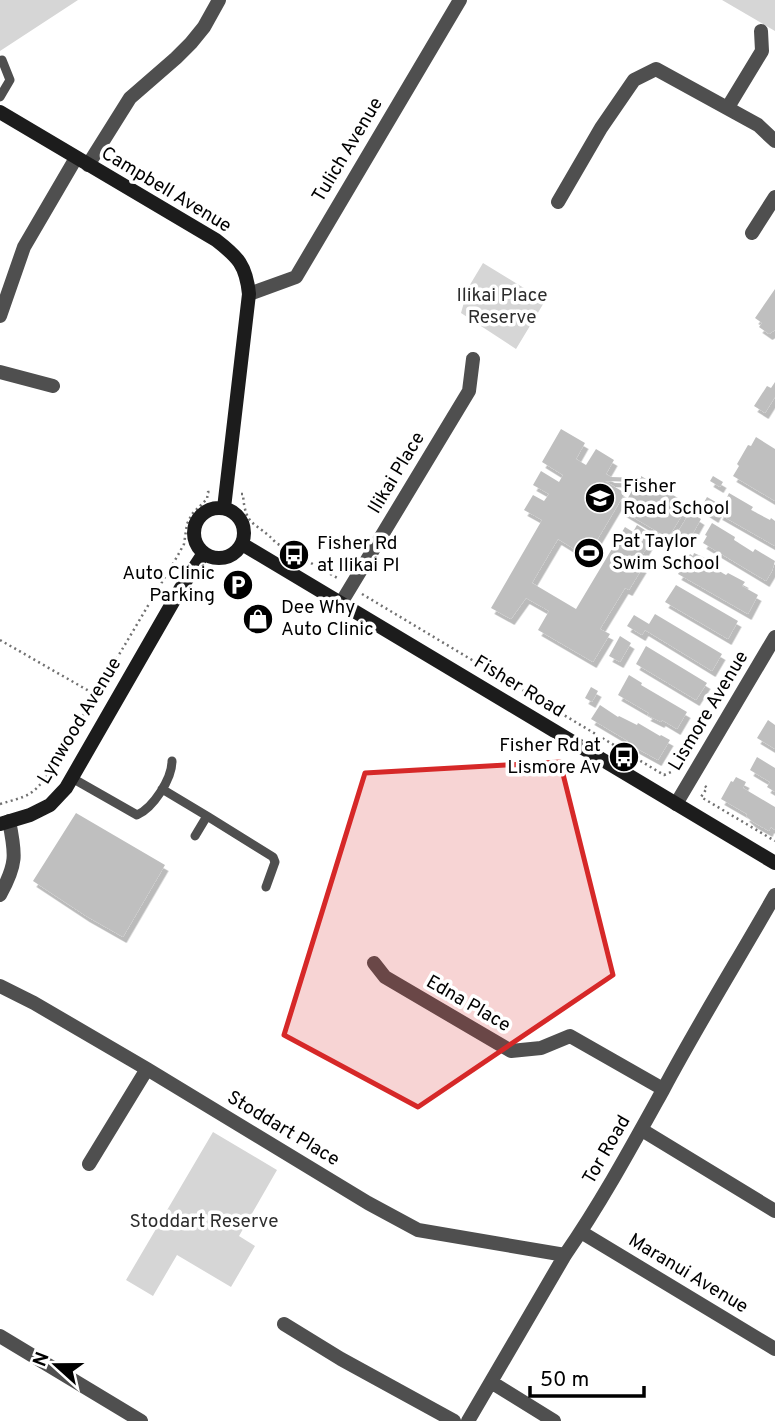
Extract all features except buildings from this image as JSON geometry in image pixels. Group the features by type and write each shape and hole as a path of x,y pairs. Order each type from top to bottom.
{"main road":[{"name":"Campbell Avenue","path":"0,112 216,240 241,262 248,281 249,294 224,508"},
{"path":"224,508 236,514 243,525 244,538 237,551 229,556 212,557 198,547 194,531 196,522 208,510 224,508"},
{"name":"Fisher Road","path":"242,544 775,863"},
{"name":"Lynwood Avenue","path":"5,823 50,805 66,788 181,588 204,553"}],"street":[{"path":"0,316 24,247 82,162 130,98 191,43 204,27 219,0"},
{"name":"Tulich Avenue","path":"249,294 296,276 460,0"},
{"path":"727,107 762,51 761,31"},
{"path":"558,202 601,128 634,80 656,69 758,125 775,141"},
{"path":"752,233 775,197"},
{"name":"Ilikai Place","path":"341,603 468,391 473,359"},
{"path":"0,372 53,386"},
{"name":"Lismore Avenue","path":"676,804 775,637"},
{"name":"Lynwood Avenue","path":"0,895 14,866 14,844 5,823"},
{"name":"Tor Road","path":"468,1421 642,1130 775,895"},
{"name":"Edna Place","path":"374,963 385,977 511,1051 541,1048 570,1036 663,1089"},
{"name":"Stoddart Place","path":"0,986 34,1003 418,1230 565,1255"},
{"path":"89,1164 147,1069"},
{"path":"642,1130 775,1211"},
{"name":"Maranui Avenue","path":"581,1232 775,1349"},
{"path":"284,1324 341,1359 454,1421"},
{"path":"0,1336 141,1421"},
{"path":"491,1382 554,1421"}],"lane":[{"path":"0,97 10,80 2,60"},
{"path":"72,778 137,815 143,813 169,780 172,761"},
{"path":"162,789 273,857 275,862 266,887"},
{"path":"195,836 207,816"}],"path":[{"path":"0,804 37,790 49,773 172,566 184,544 187,524 192,514 207,499 208,492"},
{"path":"243,494 247,518 276,542 664,775 675,767"},
{"path":"0,640 96,695"},
{"path":"707,788 701,797 775,842"}],"highlighted area":[{"path":"560,762 613,975 418,1107 284,1035 365,773"}],"green space":[{"path":"0,0 78,0 0,51"},
{"path":"722,0 775,0 775,31"},
{"name":"Ilikai Place Reserve","path":"483,263 545,301 516,349 461,313 468,288"},
{"name":"Stoddart Reserve","path":"213,1132 277,1170 239,1236 255,1246 231,1287 177,1255 153,1296 126,1280"}],"place":[{"name":"Fisher Road School","path":"600,498"},
{"name":"Pat Taylor Swim School","path":"589,553"},
{"name":"Fisher Rd at Ilikai Pl","path":"294,555"},
{"name":"Auto Clinic Parking","path":"238,585"},
{"name":"Dee Why Auto Clinic","path":"258,619"},
{"name":"Fisher Rd at Lismore Av","path":"624,757"}]}
